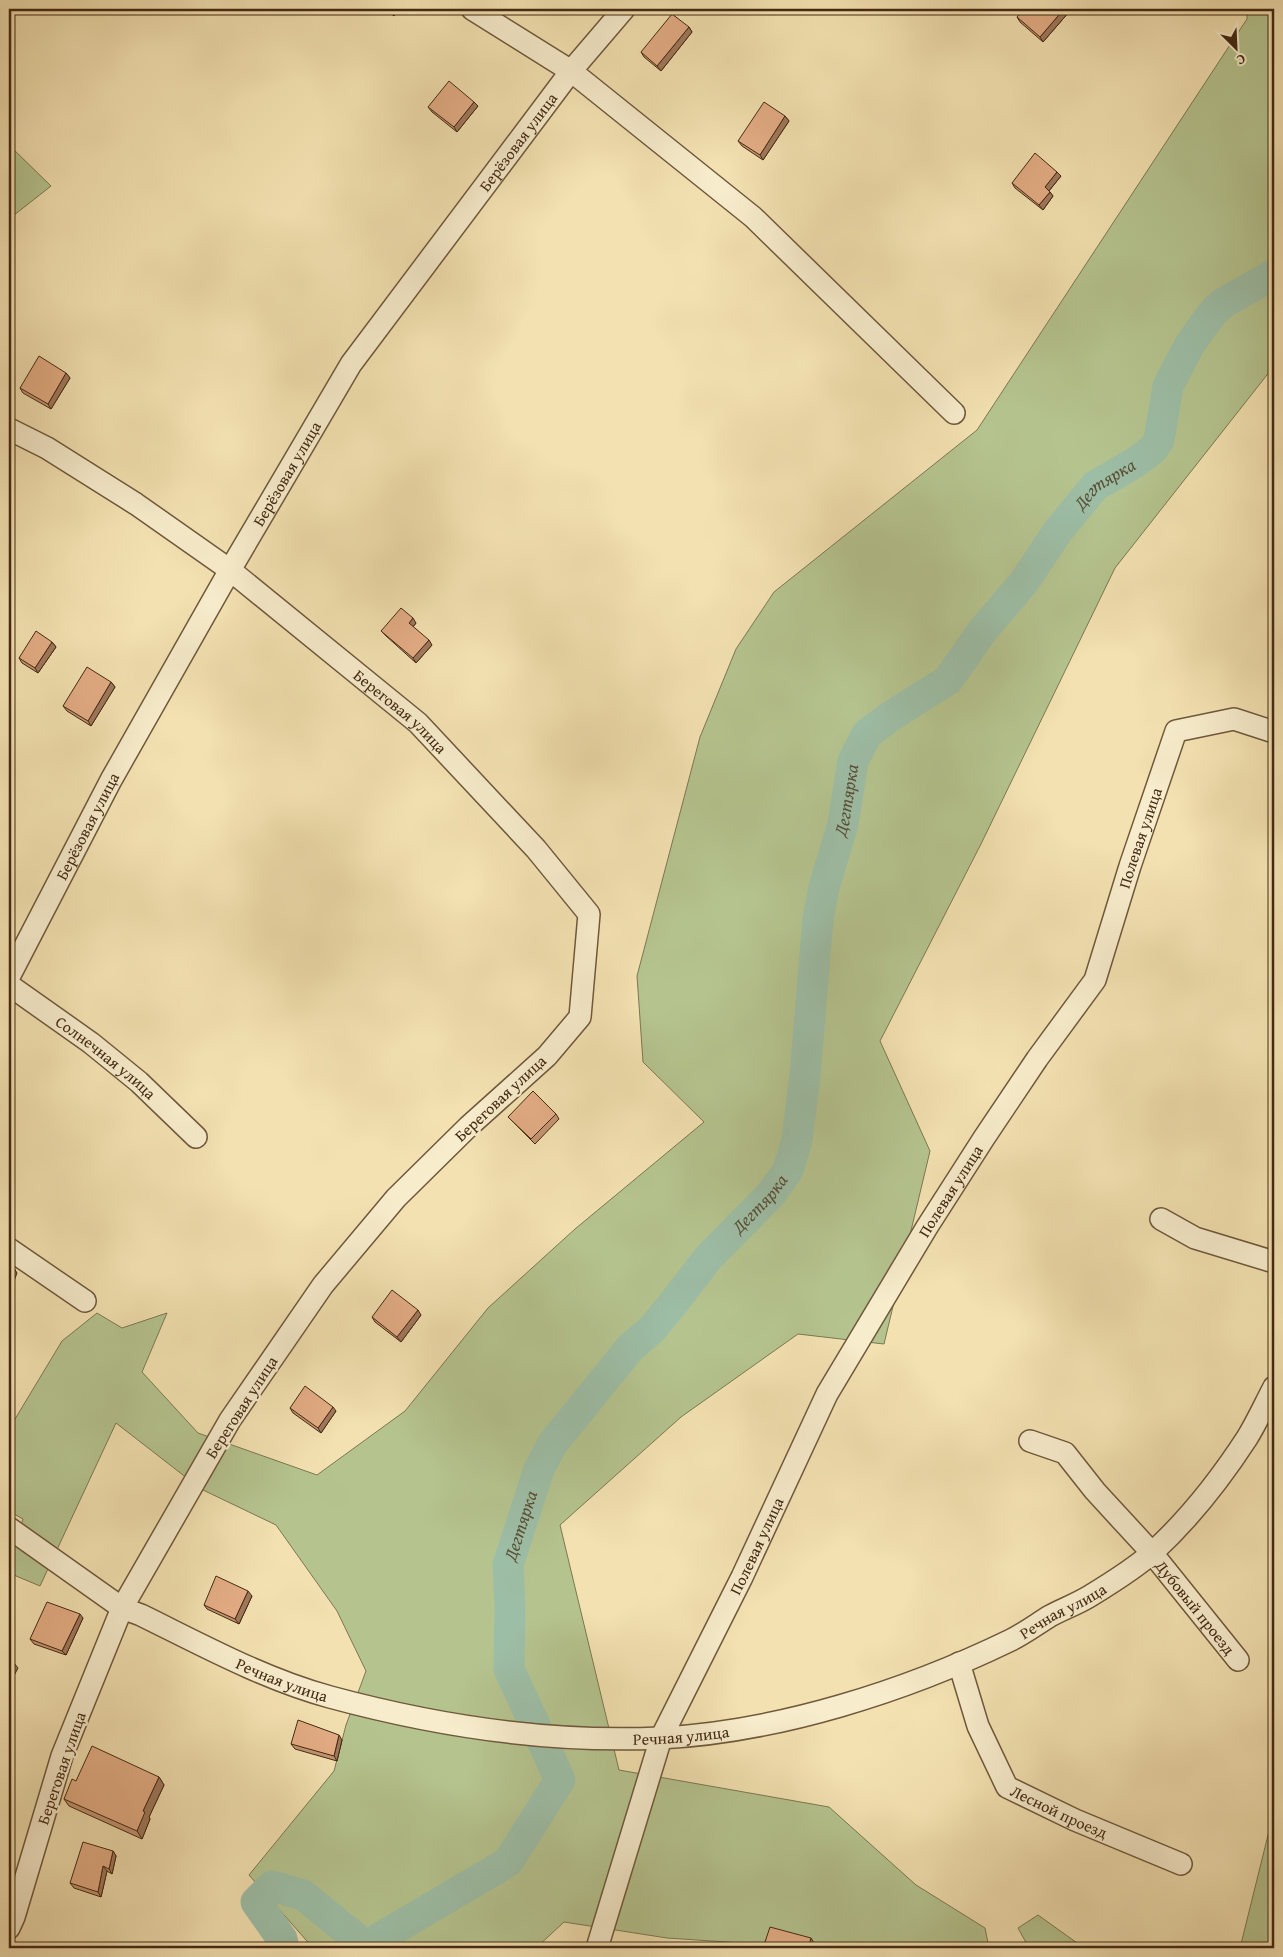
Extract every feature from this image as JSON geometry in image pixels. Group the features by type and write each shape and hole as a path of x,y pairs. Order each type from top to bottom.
{"street":[{"path":"472,9 571,71 753,217 954,413"},
{"name":"Берёзовая улица","path":"9,977 111,780 230,570 351,364 571,71 624,9"},
{"name":"Береговая улица","path":"9,429 47,448 136,504 230,570 418,723 536,849 589,914 580,1017 546,1056 468,1127 396,1198 323,1285 230,1420 122,1608 62,1756 14,1917 9,1928"},
{"name":"Полевая улица","path":"661,1738 742,1577 828,1394 927,1227 978,1146 1037,1058 1095,980 1130,866 1176,731 1234,719 1274,732"},
{"name":"Солнечная улица","path":"9,985 92,1043 139,1082 196,1137"},
{"path":"1161,1219 1195,1238 1274,1262"},
{"path":"9,1249 85,1301"},
{"name":"Речная улица","path":"9,1528 122,1608 141,1615 265,1674 328,1697 479,1729 577,1738 661,1738 732,1730 856,1702 959,1663 1014,1639 1053,1614 1088,1597 1152,1553 1204,1497 1248,1436 1274,1387"},
{"name":"Дубовый проезд","path":"1030,1441 1065,1454 1152,1553 1238,1660"},
{"name":"Лесной проезд","path":"959,1663 978,1726 1008,1787 1074,1820 1180,1864"},
{"path":"597,1948 661,1738"}],"green space":[{"path":"1247,9 1274,9 1274,366 1115,568 981,844 880,1041 930,1151 884,1344 798,1334 681,1417 560,1525 619,1770 829,1807 916,1885 985,1928 989,1948 816,1948 667,1938 564,1922 536,1948 313,1948 249,1875 334,1771 346,1725 366,1671 337,1611 276,1525 201,1489 116,1423 40,1586 9,1573 9,1556 23,1519 9,1511 9,1429 62,1341 97,1313 122,1328 167,1313 142,1372 198,1433 317,1475 405,1411 488,1308 575,1229 704,1122 643,1062 637,976 700,737 736,649 774,592 977,430 1247,19"},
{"path":"9,145 51,186 9,219"},
{"path":"1274,1811 1274,1948 1240,1948"},
{"path":"1038,1915 1080,1945 1078,1948 1029,1948 1018,1928"}],"building":[{"path":"1024,9 1064,9 1040,37 1017,17"},
{"path":"672,14 689,27 657,66 641,52"},
{"path":"449,81 474,102 454,127 428,107"},
{"path":"764,102 785,116 760,155 738,141"},
{"path":"1035,153 1057,172 1045,187 1050,192 1039,205 1012,183"},
{"path":"39,356 66,373 48,404 20,388"},
{"path":"401,608 413,618 409,623 429,640 413,658 381,631"},
{"path":"36,631 52,642 35,668 19,658"},
{"path":"87,667 111,682 88,721 63,706"},
{"path":"533,1091 556,1114 531,1139 508,1117"},
{"path":"9,1266 14,1268 9,1281"},
{"path":"392,1290 418,1310 397,1337 372,1317"},
{"path":"305,1386 333,1407 318,1428 290,1408"},
{"path":"216,1576 248,1591 235,1619 204,1605"},
{"path":"47,1602 80,1614 62,1651 30,1639"},
{"path":"9,1660 14,1663 9,1674"},
{"path":"298,1720 339,1735 334,1756 291,1744"},
{"path":"92,1746 159,1777 143,1811 145,1812 137,1831 64,1799 72,1779 76,1781"},
{"path":"83,1842 113,1851 109,1869 103,1866 98,1892 70,1883"},
{"path":"770,1927 811,1938 808,1948 763,1948"}],"waterway":[{"name":"Дегтярка","path":"284,1948 282,1939 256,1902 272,1886 303,1895 366,1946 508,1862 560,1780 509,1669 510,1609 508,1565 539,1469 553,1443 630,1348 652,1329 708,1258 771,1194 788,1170 797,1140 805,1075 818,919 824,887 843,824 853,761 867,734 891,716 948,680 983,630 1024,582 1058,531 1095,486 1136,462 1153,449 1159,440 1168,386 1189,346 1202,327 1216,309 1225,302 1274,274"}]}
